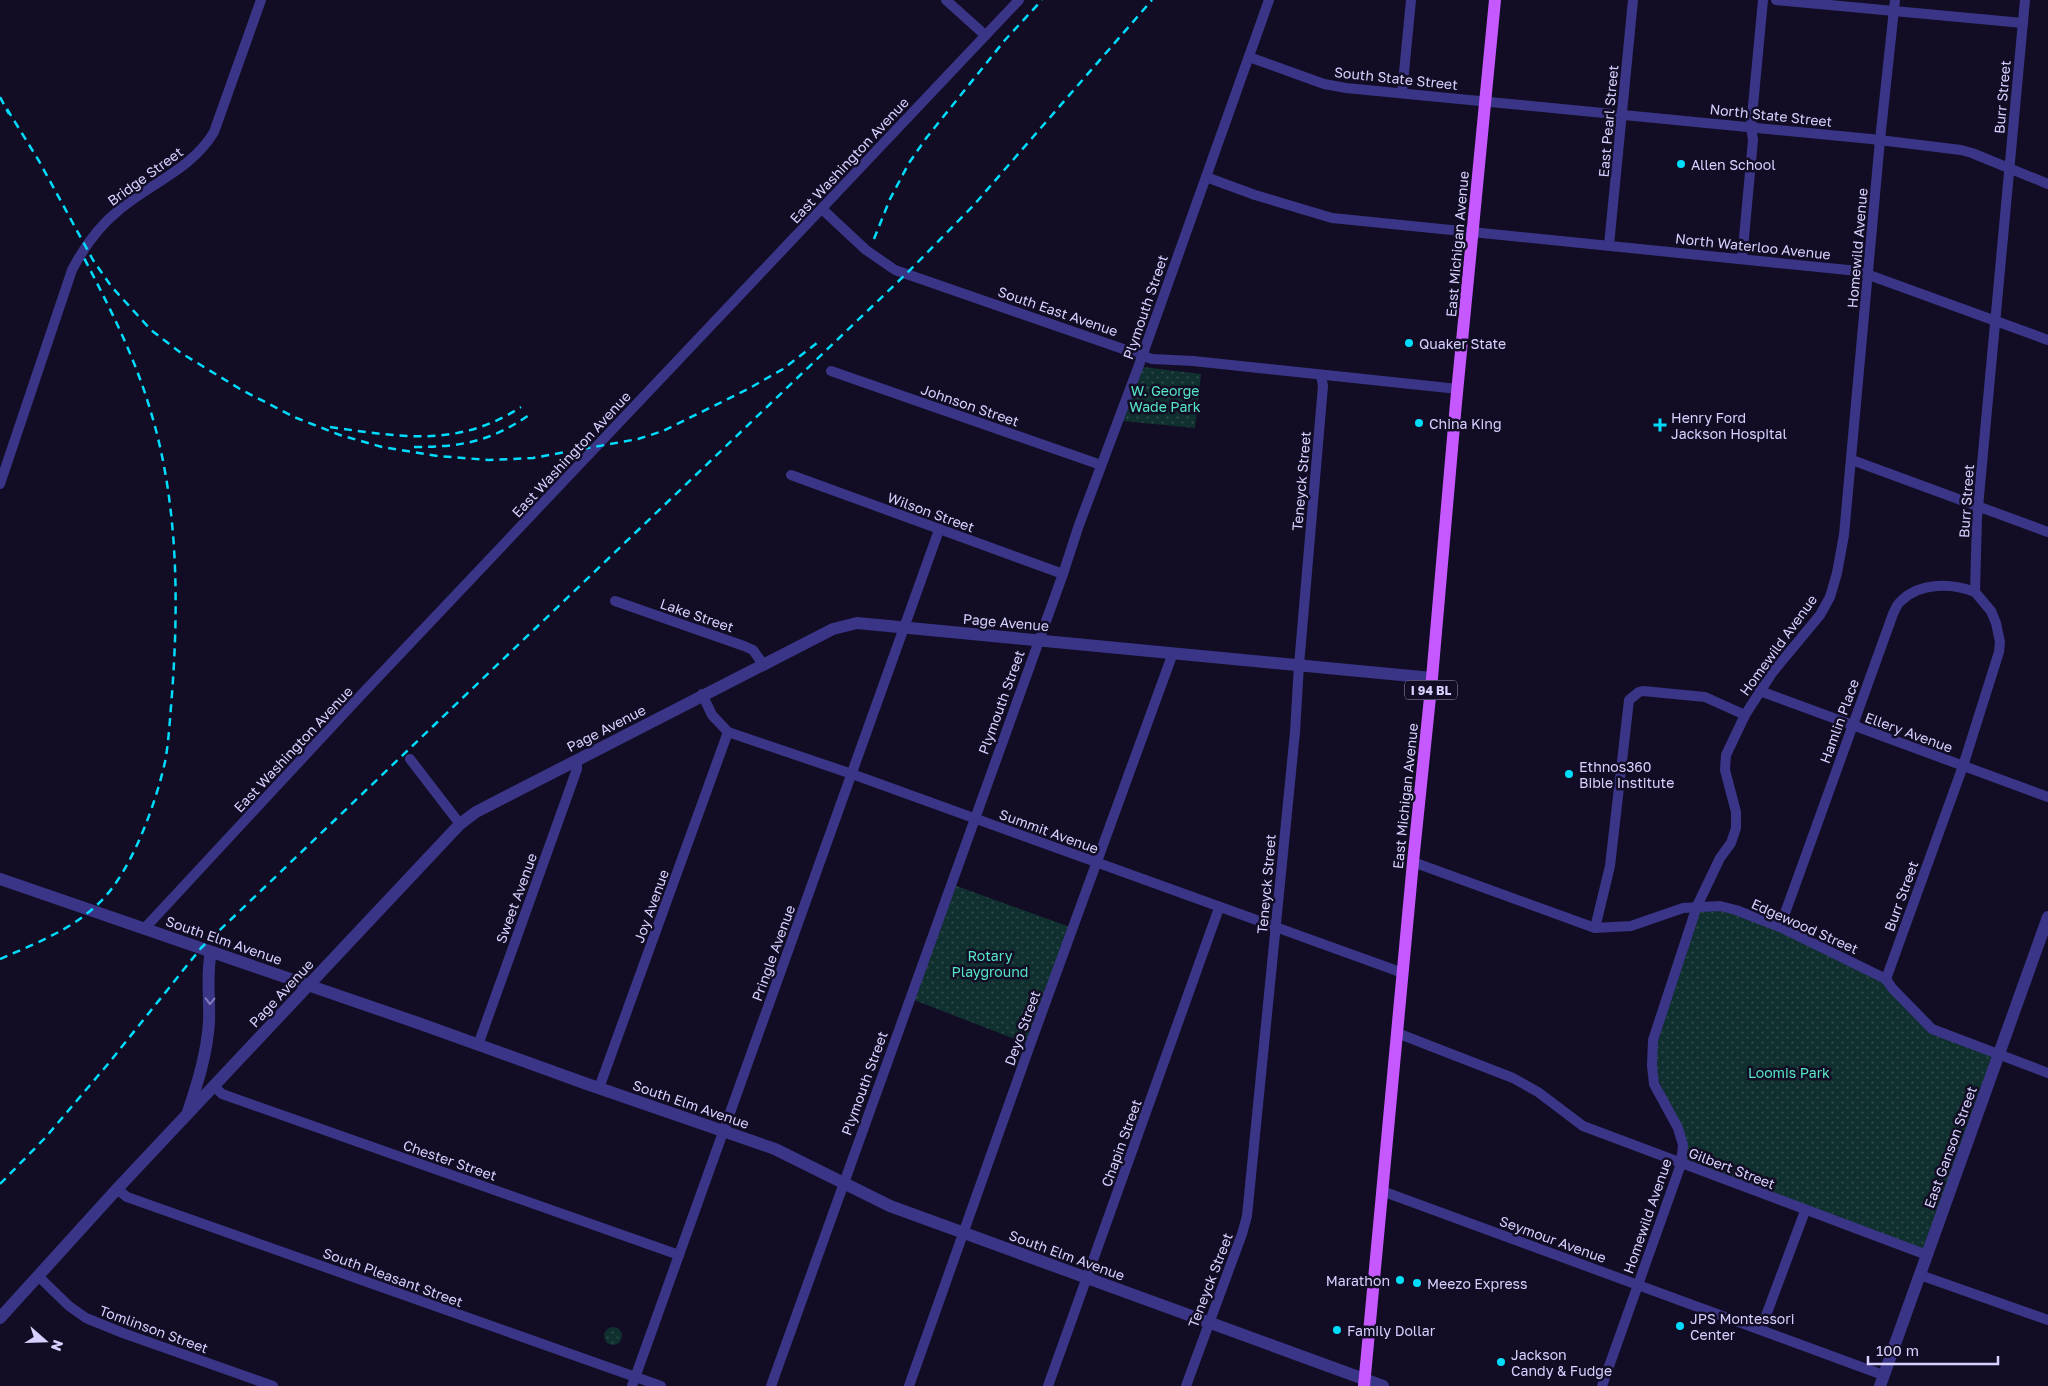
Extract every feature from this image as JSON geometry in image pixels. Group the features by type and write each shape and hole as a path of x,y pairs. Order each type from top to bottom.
{"main road":[{"name":"East Michigan Avenue","path":"1364,1383 1432,678 1494,0"}],"street":[{"name":"Bridge Street","path":"0,484 72,270 81,252 103,224 119,210 194,158 206,146 214,132 261,0"},
{"path":"946,0 985,36"},
{"name":"East Washington Avenue","path":"144,930 369,687 1019,0"},
{"name":"Plymouth Street","path":"771,1386 1063,574 1078,525 1142,355 1269,0"},
{"path":"1402,93 1411,0"},
{"name":"East Pearl Street","path":"1609,245 1633,0"},
{"path":"1742,259 1753,140 1751,127 1763,0"},
{"path":"1776,0 2023,23"},
{"name":"Homewild Avenue","path":"1602,1386 1681,1164 1683,1146 1678,1128 1654,1084 1652,1066 1654,1040 1697,906 1716,866 1731,842 1736,828 1736,812 1729,791 1725,770 1726,763 1733,739 1745,715 1772,673 1820,615 1830,597 1837,573 1844,535 1852,460 1880,140 1895,0"},
{"name":"Burr Street","path":"1886,979 1963,766 1999,652 1998,632 1993,617 1986,603 1975,592 1978,506 2025,0"},
{"name":"South State Street","path":"1249,57 1324,84 1346,88 1485,101"},
{"name":"North State Street","path":"1485,101 1880,140 1961,150 2048,184"},
{"name":"North Waterloo Avenue","path":"1206,177 1320,216 1473,233 1813,265 1869,274 2048,340"},
{"name":"South East Avenue","path":"822,210 866,250 895,270 1152,359 1186,360 1458,389"},
{"name":"Johnson Street","path":"830,371 1101,465"},
{"name":"Teneyck Street","path":"1186,1386 1248,1216 1295,732 1323,386 1321,375"},
{"path":"1852,460 2048,532"},
{"name":"Wilson Street","path":"791,475 1063,574"},
{"name":"Pringle Avenue","path":"634,1382 940,530"},
{"name":"Hamlin Place","path":"1780,927 1893,614 1900,601 1926,587 1963,587 1975,592"},
{"name":"Lake Street","path":"615,601 744,646 753,650 763,664"},
{"name":"Page Avenue","path":"0,1318 117,1189 186,1118 460,824 476,812 702,694 841,626 857,623 904,627 1432,678"},
{"name":"Deyo Street","path":"909,1386 1173,653"},
{"path":"1594,928 1610,866 1629,700 1643,691 1705,697 1745,715"},
{"name":"Ellery Avenue","path":"1760,691 2048,797"},
{"name":"Summit Avenue","path":"702,694 712,715 728,732 852,774 1403,974"},
{"name":"Joy Avenue","path":"600,1088 728,732"},
{"path":"410,759 460,824"},
{"name":"Sweet Avenue","path":"478,1045 577,769 576,760"},
{"name":"Edgewood Street","path":"1413,862 1594,928 1631,926 1683,908 1697,906 1720,906 1736,910 1780,927 1886,979 1892,988 1932,1029 2048,1073"},
{"name":"South Elm Avenue","path":"0,879 144,930 310,985 785,1153 890,1206 1209,1323 1364,1383 1383,1386"},
{"name":"Chapin Street","path":"1048,1386 1219,908"},
{"name":"East Ganson Street","path":"1881,1380 2045,934 2048,918"},
{"path":"186,1118 198,1083 206,1046 210,1000 209,963 211,952"},
{"name":"Gilbert Street","path":"1397,1033 1513,1078 1538,1092 1583,1126 1927,1256"},
{"name":"Chester Street","path":"215,1087 222,1094 679,1255"},
{"name":"South Pleasant Street","path":"117,1189 127,1197 634,1382 661,1386"},
{"name":"Seymour Avenue","path":"1382,1191 1761,1329 1881,1380"},
{"path":"1761,1329 1805,1211"},
{"path":"1920,1275 2048,1319"},
{"name":"Tomlinson Street","path":"38,1276 68,1306 86,1318 123,1334 273,1386"}],"green space":[{"name":"W. George Wade Park","path":"1143,367 1201,374 1195,428 1123,421"},
{"name":"Rotary Playground","path":"951,884 1073,928 1030,1045 909,998"},
{"name":"Loomis Park","path":"1697,906 1736,910 1886,979 1932,1029 1999,1055 1927,1255 1681,1164 1678,1128 1653,1066 1663,1011"},
{"path":"609,1327 617,1327 622,1332 620,1343 609,1345 604,1340 604,1332"}],"railway":[{"path":"874,239 890,199 909,163 927,137 1005,40 1042,0"},
{"path":"0,1184 45,1138 108,1064 201,948 906,274 973,206 1152,0"},
{"path":"0,97 9,114"},
{"path":"7,109 39,161 93,260 111,286 151,330 181,353 240,389 294,417 340,435 382,447 438,456 489,460 533,458 638,439 663,431 748,389 783,369 817,343"},
{"path":"0,959 76,922 102,900 113,887 122,874 145,827 161,778 168,745 174,658 175,587 174,550 166,479 159,444 144,389 129,350 83,256"},
{"path":"330,427 405,436 452,434 475,429 498,420 521,407"},
{"path":"414,447 446,446 474,441 501,431 529,415"}],"place":[{"name":"Allen School","path":"1681,164"},
{"name":"Quaker State","path":"1409,343"},
{"name":"China King","path":"1419,423"},
{"name":"Henry Ford Jackson Hospital","path":"1660,425"},
{"name":"Ethnos360 Bible Institute","path":"1569,774"},
{"name":"Marathon","path":"1400,1280"},
{"name":"Meezo Express","path":"1417,1283"},
{"name":"JPS Montessori Center","path":"1680,1326"},
{"name":"Family Dollar","path":"1337,1330"},
{"name":"Jackson Candy & Fudge","path":"1501,1362"}]}
